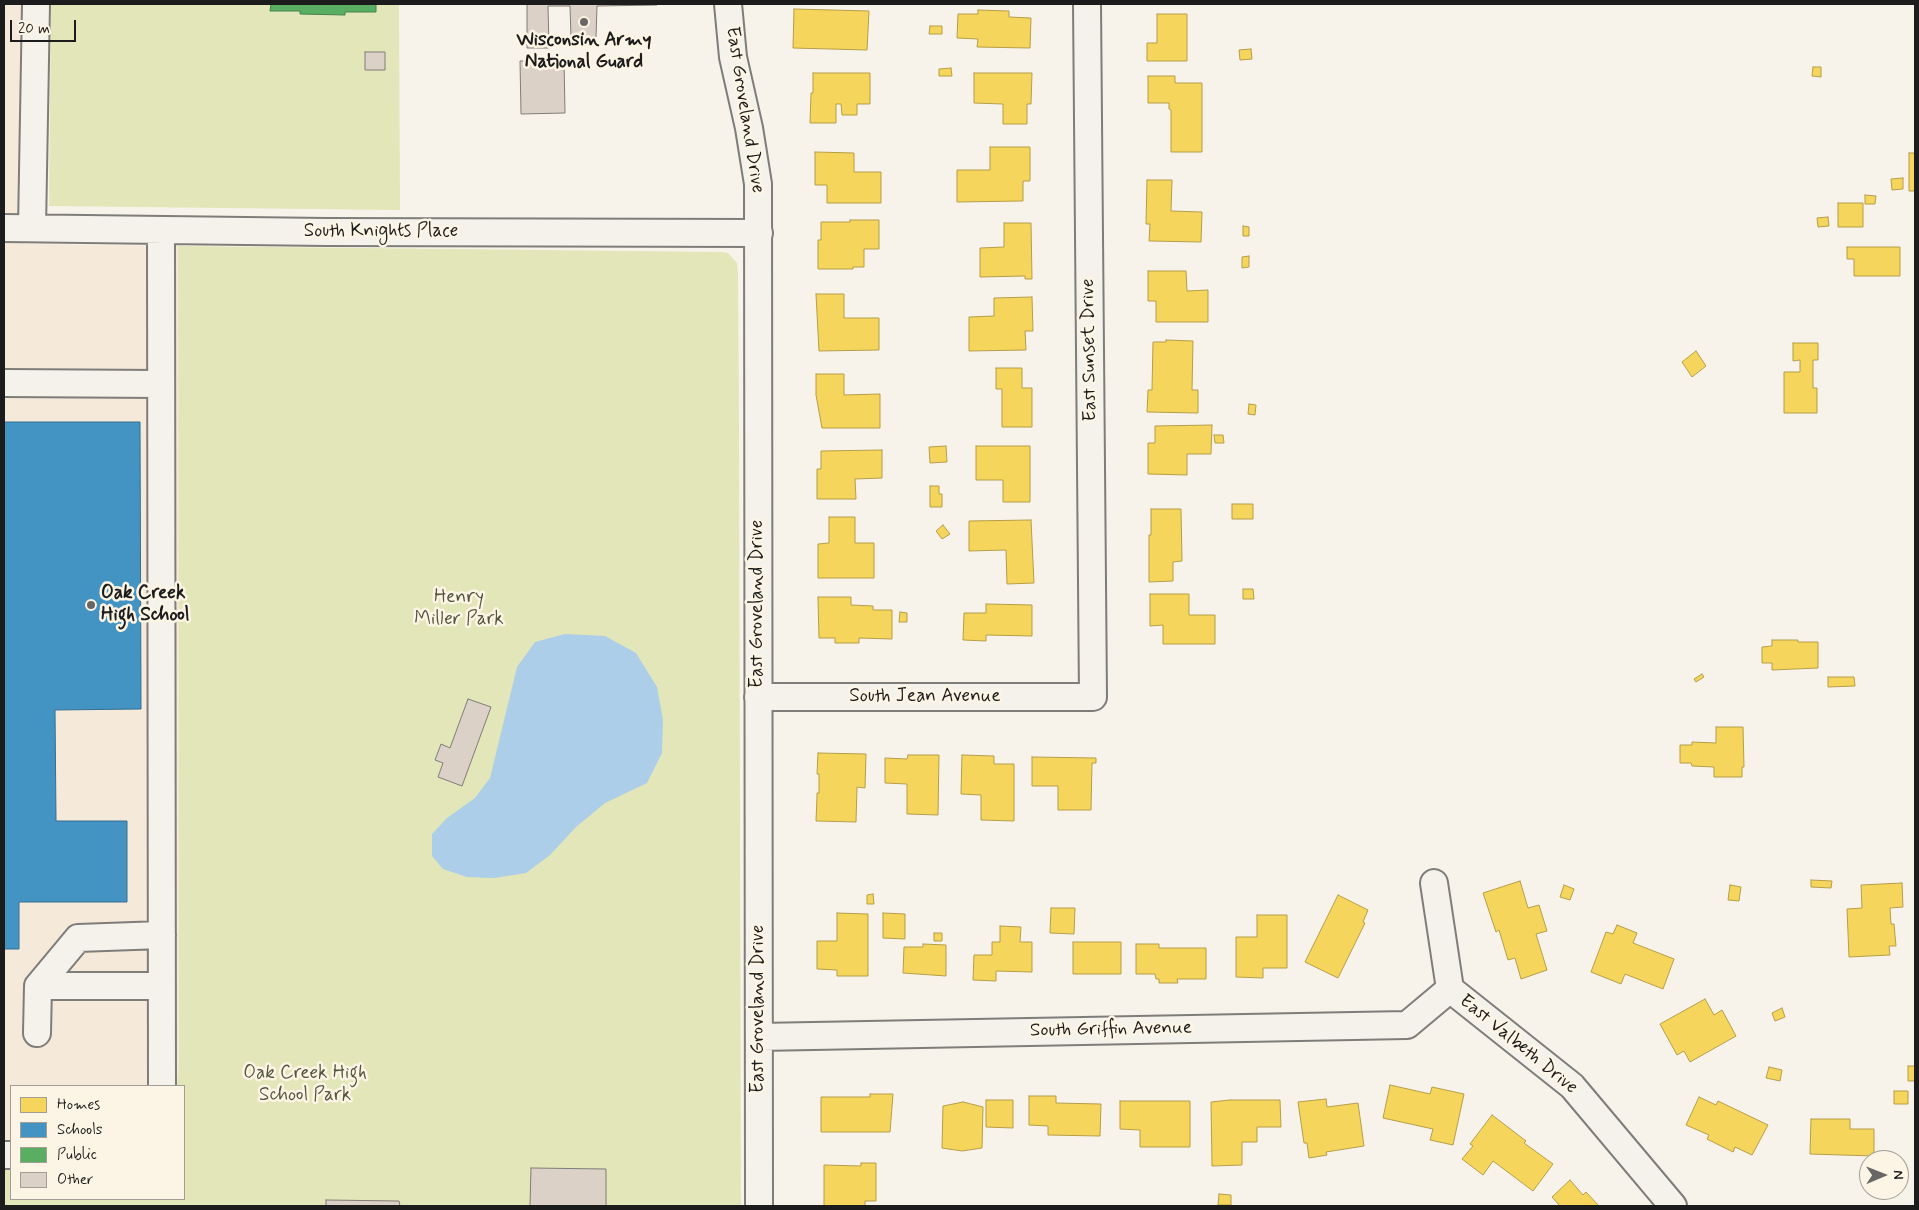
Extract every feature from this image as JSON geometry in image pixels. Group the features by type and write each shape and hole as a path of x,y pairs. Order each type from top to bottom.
{"street":[{"path":"32,228 36,4"},
{"name":"East Groveland Drive","path":"728,4 733,57 758,184 759,1206"},
{"name":"East Sunset Drive","path":"1087,4 1092,696"},
{"name":"South Knights Place","path":"4,228 326,232 759,233"},
{"path":"161,230 162,1085"},
{"path":"4,384 160,384"},
{"name":"South Jean Avenue","path":"758,697 1092,696"},
{"name":"East Valbeth Drive","path":"1434,884 1450,989 1572,1086 1673,1206"},
{"path":"37,1033 38,986 78,938 162,935"},
{"path":"38,986 162,986"},
{"name":"South Griffin Avenue","path":"759,1037 1407,1025 1450,989"}],"shaded area":[{"name":"Oak Creek High School","path":"4,4 26,4 24,244 178,246 179,1068 177,1085 10,1085 10,1169 4,1169"}],"green space":[{"path":"51,4 399,4 400,210 49,206"},
{"name":"Henry Miller Park","path":"178,246 728,253 737,263 738,272 741,1206 4,1206 4,1169 10,1169 10,1200 185,1200 185,1085 177,1085 179,1068"}],"water":[{"path":"565,634 605,636 636,653 657,687 663,720 662,753 647,783 605,803 576,827 550,855 526,873 494,878 467,877 443,869 432,856 432,834 447,818 475,798 490,778 517,667 535,642"}],"building: Homes":[{"path":"794,9 869,11 867,50 793,48"},
{"path":"978,10 1009,11 1009,17 1031,18 1030,48 977,47 978,39 957,38 958,14 978,14"},
{"path":"1157,14 1187,14 1187,61 1147,61 1147,43 1157,43"},
{"path":"930,26 942,26 942,34 929,34"},
{"path":"1251,49 1252,59 1240,60 1239,50"},
{"path":"1813,67 1821,67 1821,77 1812,76"},
{"path":"951,68 952,76 939,76 939,69"},
{"path":"813,73 870,73 870,104 857,104 857,115 842,115 841,104 836,104 836,123 810,123"},
{"path":"974,73 1032,73 1031,104 1027,104 1027,124 1003,124 1003,104 974,103"},
{"path":"1148,76 1175,76 1175,83 1202,83 1202,152 1171,152 1171,110 1169,109 1169,103 1148,103"},
{"path":"990,147 1030,147 1030,181 1023,181 1023,201 957,202 957,170 990,170"},
{"path":"815,152 854,153 854,172 881,172 881,203 827,203 827,185 815,185"},
{"path":"1909,153 1915,153 1915,191 1909,191"},
{"path":"1903,178 1903,189 1892,190 1891,179"},
{"path":"1147,180 1172,180 1171,211 1202,212 1201,242 1149,241 1150,224 1146,224"},
{"path":"1865,195 1876,196 1875,204 1865,204"},
{"path":"1838,203 1863,203 1863,227 1838,227"},
{"path":"1828,217 1829,226 1818,227 1817,218"},
{"path":"850,220 879,220 879,249 864,249 864,267 853,267 853,269 818,269 818,240 821,240 821,222 850,222"},
{"path":"1004,223 1031,223 1032,279 1025,279 1025,276 980,277 980,248 1004,247"},
{"path":"1243,226 1249,227 1249,236 1243,236"},
{"path":"1847,247 1900,247 1900,276 1854,276 1854,259 1847,259"},
{"path":"1249,256 1249,267 1242,268 1242,257"},
{"path":"1148,271 1186,271 1187,291 1208,290 1208,322 1156,322 1156,301 1148,301"},
{"path":"816,294 844,294 844,318 879,318 879,350 819,351"},
{"path":"1032,297 1033,331 1025,331 1026,350 969,351 969,317 994,316 994,298"},
{"path":"1166,340 1193,341 1192,390 1198,390 1198,413 1147,412 1148,390 1152,390 1153,342 1166,342"},
{"path":"1793,343 1818,343 1818,360 1813,360 1813,388 1817,388 1817,413 1784,413 1784,372 1800,372 1800,360 1793,361"},
{"path":"1696,351 1706,366 1692,377 1682,362"},
{"path":"996,368 1022,368 1022,388 1032,388 1032,427 1002,427 1002,389 996,389"},
{"path":"816,374 844,374 844,395 880,394 880,428 822,428 816,395"},
{"path":"1249,404 1256,405 1255,415 1248,414"},
{"path":"1212,425 1211,454 1187,454 1187,475 1148,474 1148,443 1155,443 1155,426"},
{"path":"1214,435 1223,435 1224,443 1215,443"},
{"path":"946,446 947,462 930,463 929,447"},
{"path":"976,446 1030,446 1030,502 1003,502 1003,480 976,480"},
{"path":"882,450 882,478 855,479 856,499 817,499 817,469 821,469 821,451"},
{"path":"930,486 939,486 939,494 942,494 942,507 930,507"},
{"path":"1232,504 1253,504 1253,519 1232,519"},
{"path":"1151,509 1181,509 1182,561 1173,562 1173,581 1149,582"},
{"path":"829,517 855,517 855,543 874,543 874,578 818,578 818,544 829,543"},
{"path":"1031,520 1034,583 1007,584 1006,550 969,551 969,521"},
{"path":"943,525 950,534 942,539 936,531"},
{"path":"1243,589 1253,589 1254,599 1243,599"},
{"path":"1150,594 1189,594 1189,615 1215,615 1215,644 1163,644 1163,625 1150,626"},
{"path":"818,597 851,597 851,605 873,606 873,610 892,610 892,639 859,638 859,643 835,643 835,638 819,638"},
{"path":"986,604 1032,605 1032,636 986,635 986,641 963,640 964,613 986,613"},
{"path":"900,612 907,613 907,622 899,622"},
{"path":"1772,640 1818,642 1818,668 1772,670 1772,663 1762,663 1762,647 1772,646"},
{"path":"1702,674 1704,677 1696,682 1694,679"},
{"path":"1828,677 1854,677 1855,686 1828,687"},
{"path":"1716,727 1743,727 1744,767 1742,767 1742,777 1714,777 1714,767 1692,766 1691,763 1680,763 1680,745 1692,745 1692,742 1716,743"},
{"path":"818,753 866,754 865,788 857,787 856,822 816,821 817,793 819,793 819,774 817,774"},
{"path":"908,755 939,755 938,815 907,814 907,784 885,783 885,758 907,759"},
{"path":"962,755 994,756 994,764 1014,764 1014,821 981,820 981,795 961,794"},
{"path":"1032,757 1096,758 1096,763 1092,763 1091,810 1058,810 1058,786 1032,786"},
{"path":"1811,880 1832,881 1831,888 1811,887"},
{"path":"1520,881 1528,908 1539,905 1547,931 1536,934 1547,970 1521,979 1515,958 1508,960 1499,930 1496,932 1483,893"},
{"path":"1902,883 1903,907 1890,908 1891,924 1894,924 1896,946 1889,946 1890,955 1849,957 1847,909 1862,908 1861,885"},
{"path":"1564,885 1574,889 1570,900 1560,897"},
{"path":"1730,885 1741,887 1739,901 1728,900"},
{"path":"873,894 874,904 867,904 867,895"},
{"path":"1338,895 1368,910 1363,922 1365,923 1338,978 1305,962"},
{"path":"1051,908 1075,908 1074,934 1050,933"},
{"path":"837,913 868,914 868,976 837,976 837,970 817,969 817,941 837,941"},
{"path":"883,913 905,914 905,939 883,938"},
{"path":"1257,915 1287,915 1287,968 1263,968 1263,978 1236,977 1236,937 1257,937"},
{"path":"1617,925 1637,933 1633,943 1674,959 1663,989 1625,974 1621,984 1591,972 1606,932 1613,934"},
{"path":"1000,926 1021,927 1020,942 1032,942 1032,972 996,971 996,981 973,980 974,955 992,955 992,942 1000,942"},
{"path":"934,933 942,933 942,941 934,941"},
{"path":"1073,942 1121,942 1121,974 1073,974"},
{"path":"923,944 946,945 946,976 903,973 904,947 923,947"},
{"path":"1136,944 1159,944 1159,948 1206,948 1206,979 1177,979 1178,983 1159,983 1159,979 1156,979 1155,974 1136,974"},
{"path":"1705,999 1714,1015 1722,1010 1736,1036 1690,1062 1684,1051 1677,1055 1660,1024"},
{"path":"1782,1008 1785,1017 1775,1021 1772,1013"},
{"path":"1908,1066 1915,1066 1915,1081 1908,1081"},
{"path":"1769,1067 1782,1070 1780,1081 1766,1078"},
{"path":"1390,1085 1430,1094 1432,1087 1464,1094 1453,1145 1430,1140 1433,1129 1383,1118"},
{"path":"1894,1091 1908,1091 1908,1104 1894,1104"},
{"path":"870,1094 893,1094 890,1132 821,1132 821,1097 870,1097"},
{"path":"1029,1096 1056,1096 1056,1103 1101,1104 1100,1136 1048,1135 1048,1126 1029,1125"},
{"path":"1699,1097 1716,1105 1718,1101 1768,1125 1752,1155 1735,1147 1733,1152 1707,1139 1709,1135 1686,1125"},
{"path":"1326,1099 1327,1107 1358,1103 1364,1146 1326,1152 1327,1155 1309,1158 1307,1143 1304,1143 1298,1102"},
{"path":"986,1100 1013,1100 1013,1128 986,1127"},
{"path":"1280,1100 1281,1127 1257,1127 1257,1142 1242,1142 1242,1165 1212,1166 1211,1102"},
{"path":"1120,1101 1190,1101 1190,1147 1140,1147 1140,1130 1120,1129"},
{"path":"963,1102 983,1107 982,1148 962,1151 942,1148 943,1106"},
{"path":"1492,1115 1526,1141 1524,1143 1553,1164 1533,1191 1493,1161 1483,1175 1462,1159 1473,1146 1470,1144"},
{"path":"1811,1119 1850,1119 1850,1129 1874,1129 1874,1150 1859,1150 1859,1156 1810,1154"},
{"path":"861,1163 876,1163 876,1201 865,1201 865,1206 824,1206 824,1165 861,1166"},
{"path":"1570,1180 1583,1195 1586,1192 1599,1206 1560,1206 1552,1197"},
{"path":"1219,1194 1231,1195 1231,1205 1218,1205"}],"building: Schools":[{"path":"4,422 140,422 141,709 55,710 56,821 127,821 127,902 19,902 19,949 4,949"}],"building: Public":[{"path":"271,4 376,4 376,12 345,12 345,15 300,14 300,11 270,11"}],"building: Other":[{"name":"Wisconsin Army National Guard","path":"527,4 657,5 597,6 596,37 571,37 570,6 548,6 549,48 527,48"},
{"path":"365,52 385,52 385,70 365,70"},
{"path":"564,60 565,113 521,114 520,61"},
{"path":"468,699 491,707 462,786 438,777 443,763 435,760 441,744 450,748"},
{"path":"531,1168 606,1169 606,1206 530,1206"},
{"path":"326,1200 399,1201 400,1206 326,1206"}],"place":[{"name":"Wisconsin Army National Guard","path":"584,22"},
{"name":"Oak Creek High School","path":"91,605"}],"park label":[{"name":"Oak Creek High School Park","path":"305,1085"}]}
